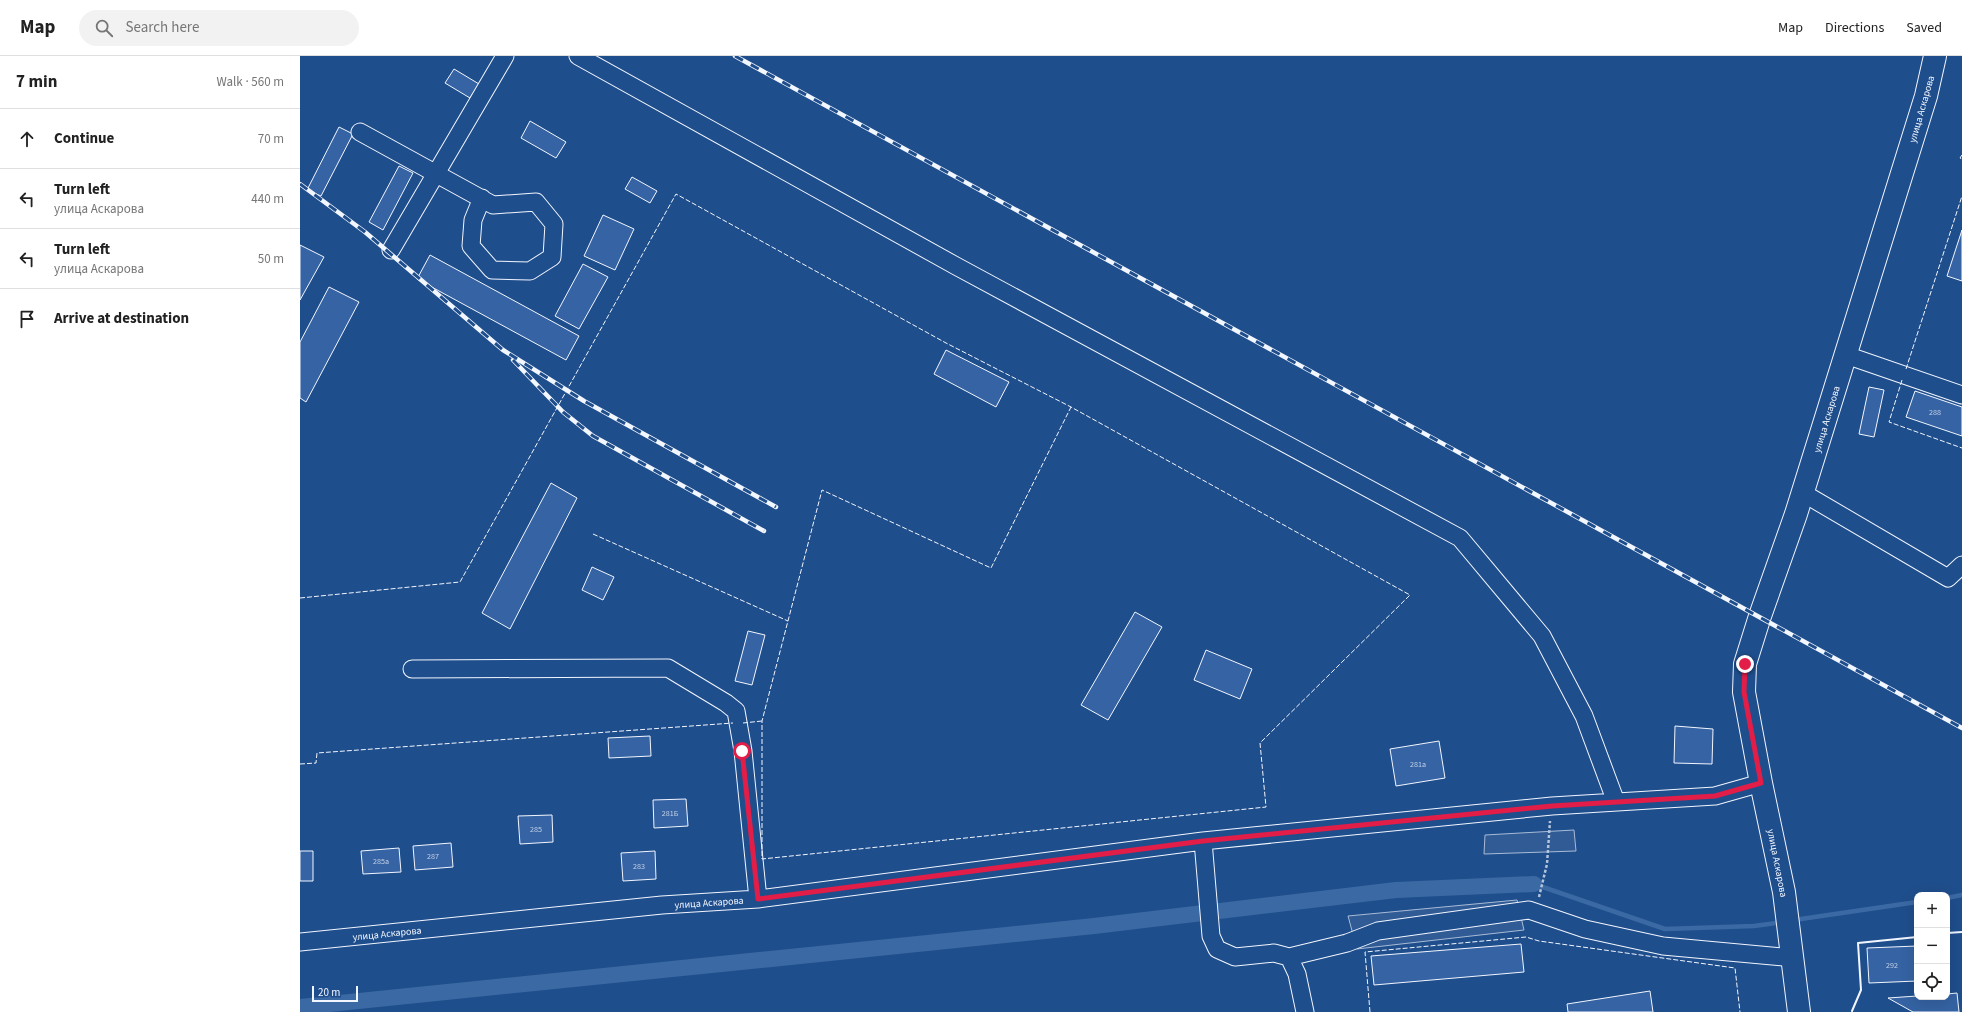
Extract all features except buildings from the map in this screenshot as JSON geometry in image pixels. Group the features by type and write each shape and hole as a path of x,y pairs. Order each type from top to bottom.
{"main road":[{"name":"улица Аскарова","path":"1799,1012 1793,951 1784,892 1744,692 1745,664 1760,616 1803,493 1846,355 1926,96 1934,56"}],"street":[{"path":"391,250 505,56"},
{"path":"578,56 956,266 1460,538 1542,636 1584,716 1616,802"},
{"path":"360,132 482,198 493,205 536,202 554,224 552,257 530,271 492,270 471,246 473,220 482,198"},
{"path":"1846,355 1962,395"},
{"path":"1803,493 1948,578 1962,565"},
{"path":"412,669 668,668 726,703 736,711 742,751 758,899"},
{"name":"улица Аскарова","path":"300,942 662,905 758,899 1203,841 1552,806 1715,796 1761,783"},
{"path":"1203,841 1211,936 1217,949 1235,957 1274,953 1289,957 1347,943 1378,931 1529,910 1585,929 1663,946 1793,951"},
{"path":"1289,957 1297,974 1305,1012"}],"path":[{"path":"1535,912 1547,864 1552,806"}],"shaded area":[{"path":"1574,830 1576,851 1484,854 1485,835"},
{"path":"1517,900 1524,930 1357,949 1348,916"}],"waterway":[{"path":"1534,884 1665,929 1754,926 1783,922"},
{"path":"300,1007 1094,926 1396,890 1534,884"},
{"path":"1950,897 1962,895"},
{"path":"1794,920 1914,902"}],"railway":[{"path":"735,56 1962,728"},
{"path":"300,184 365,232 503,350 584,401 776,507"},
{"path":"513,360 563,412 593,436 764,531"}],"fence":[{"path":"1962,155 1960,158 1962,159"},
{"path":"300,598 460,582 676,194 946,343 1071,407 1410,595 1260,743 1266,807 762,859 762,721 822,490 991,568 1071,407"},
{"path":"1906,369 1962,196"},
{"path":"1902,380 1889,422 1962,448"},
{"path":"593,534 788,621"},
{"path":"743,723 762,721"},
{"path":"300,764 316,763 317,753 733,723"},
{"path":"1370,1012 1365,952 1526,937 1539,941 1735,968 1740,1012"}],"wall":[{"path":"1950,933 1962,932"},
{"path":"1852,1011 1861,990 1858,943 1914,937"}],"route":[{"path":"742,751 758,899 1203,841 1552,806 1715,796 1761,783 1744,692 1745,664"}]}
